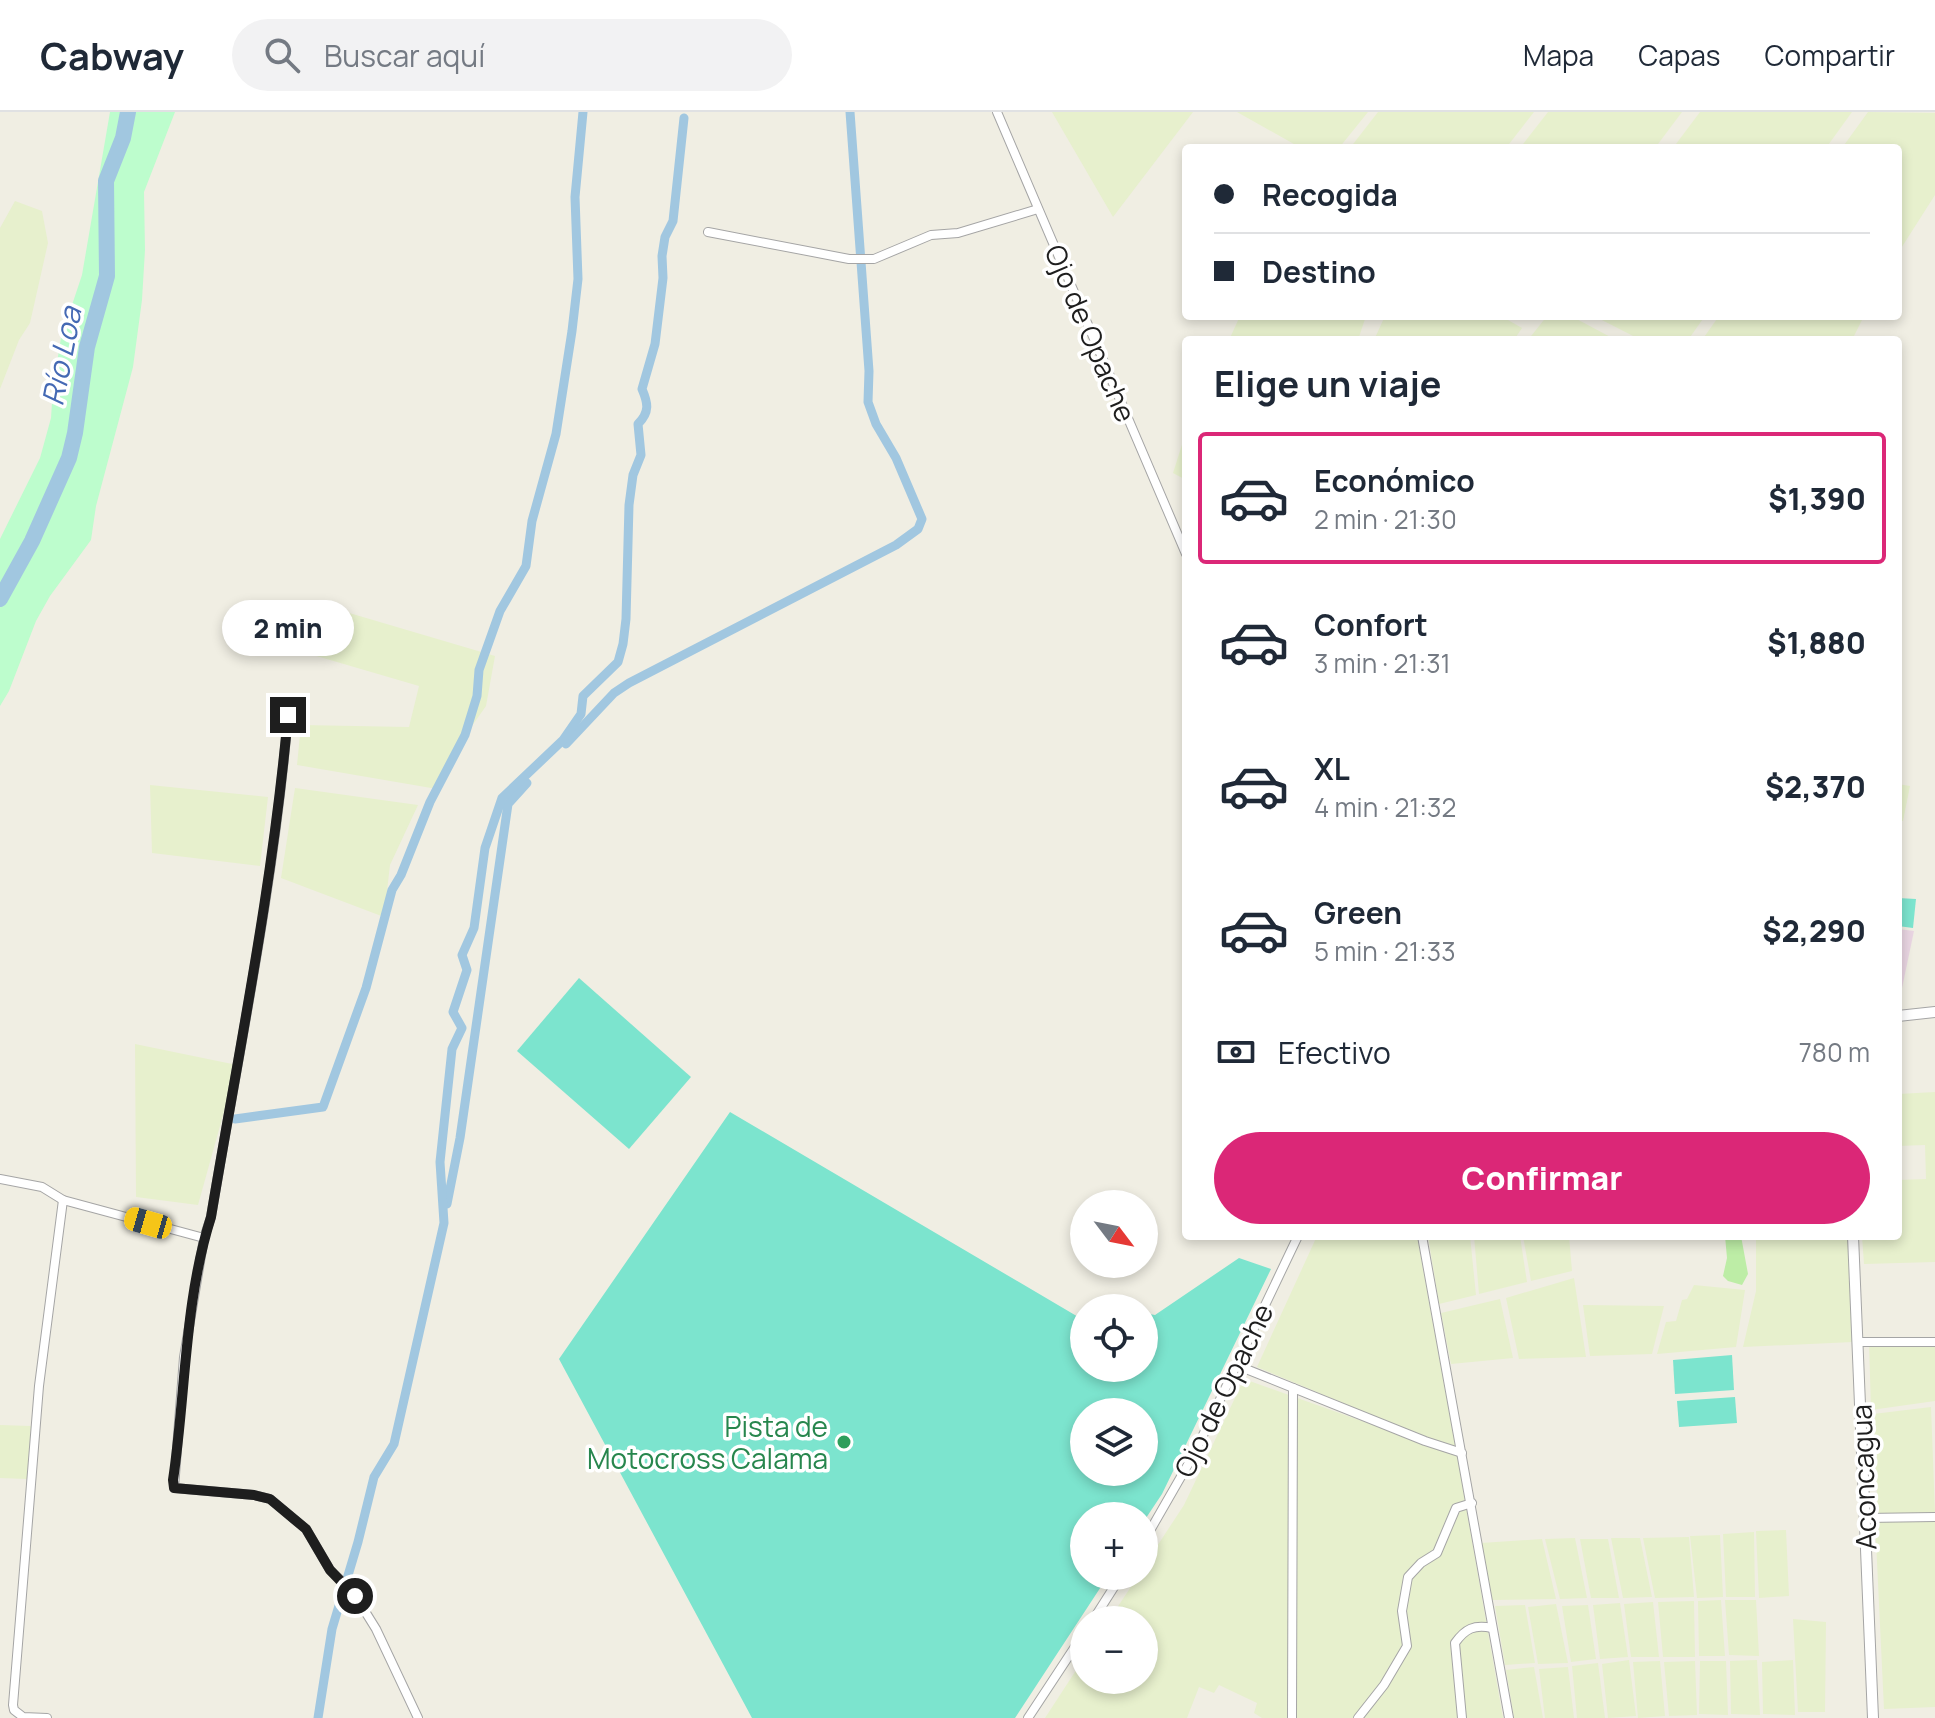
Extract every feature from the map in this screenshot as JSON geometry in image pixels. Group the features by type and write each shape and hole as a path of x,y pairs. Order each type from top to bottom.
{"street":[{"name":"Ojo de Opache","path":"997,112 1182,545"},
{"path":"708,232 861,260 885,255 931,235 958,233 1038,209"},
{"path":"288,715 281,793 257,964 184,1357 174,1488 270,1499 306,1529 330,1570 353,1592 376,1629 418,1718"},
{"path":"1902,1016 1935,1012"},
{"path":"0,1179 42,1187 63,1200 204,1238"},
{"path":"47,1718 20,1716 13,1708 39,1386 63,1200"},
{"name":"Ojo de Opache","path":"1158,1517 1194,1454 1296,1240"},
{"path":"1423,1240 1509,1718"},
{"name":"Aconcagua","path":"1853,1240 1873,1718"},
{"path":"1857,1342 1935,1342"},
{"path":"1236,1365 1462,1453"},
{"path":"1292,1718 1293,1388"},
{"path":"1358,1718 1384,1685 1407,1646 1402,1611 1408,1577 1421,1563 1437,1553 1456,1508 1472,1503"},
{"path":"1865,1518 1935,1517"},
{"path":"1462,1718 1455,1643 1463,1632 1474,1626 1492,1628"},
{"path":"1028,1718 1070,1654"}],"shaded area":[{"path":"1902,898 1916,899 1913,928 1902,927"},
{"path":"1902,930 1914,931 1902,988"},
{"path":"579,978 691,1077 629,1149 517,1051"},
{"name":"Pista de Motocross Calama","path":"730,1112 1070,1312 1070,1382 1158,1382 1158,1313 1239,1258 1271,1269 1157,1502 1070,1502 1070,1590 1099,1590 1088,1606 1070,1606 1070,1634 1015,1718 752,1718 559,1359"},
{"path":"1732,1355 1734,1390 1675,1394 1673,1360"},
{"path":"1735,1397 1737,1423 1679,1427 1677,1401"}],"green space":[{"path":"110,112 175,112 144,192 142,300 133,367 96,506 91,540 50,596 36,621 9,691 0,706 0,539 40,458 51,418 61,338 82,275"},
{"path":"1052,112 1193,112 1113,217"},
{"path":"1237,112 1368,112 1342,144 1294,144"},
{"path":"1378,112 1534,112 1509,144 1353,144"},
{"path":"1548,112 1682,112 1658,144 1523,144"},
{"path":"1700,112 1852,112 1829,144 1676,144"},
{"path":"1868,112 1935,113 1935,195 1902,247 1902,144 1845,144"},
{"path":"15,201 42,211 48,243 30,323 19,340 0,389 0,228"},
{"path":"1238,320 1365,320 1359,336 1231,336"},
{"path":"1383,320 1508,320 1522,328 1517,336 1376,336"},
{"path":"1544,320 1578,320 1608,336 1531,336"},
{"path":"1602,320 1702,320 1691,336 1633,336"},
{"path":"1716,320 1862,320 1854,336 1705,336"},
{"path":"1182,445 1182,478 1173,473"},
{"path":"329,607 495,656 486,706 462,740 437,789 297,765 301,725 409,727 419,686 313,655"},
{"path":"150,785 268,797 260,866 152,853"},
{"path":"1902,785 1910,786 1902,821"},
{"path":"295,788 418,805 390,865 384,917 281,878"},
{"path":"135,1044 237,1065 198,1205 136,1197"},
{"path":"1935,1092 1935,1262 1864,1264 1862,1240 1902,1240 1902,1180 1926,1179 1925,1145 1902,1146 1902,1094"},
{"path":"1315,1240 1418,1240 1456,1450 1257,1367"},
{"path":"1429,1240 1470,1240 1476,1295 1439,1304"},
{"path":"1474,1240 1521,1240 1527,1282 1479,1294"},
{"path":"1524,1240 1569,1240 1572,1271 1531,1281"},
{"path":"1725,1240 1742,1240 1748,1274 1742,1285 1723,1276 1727,1258"},
{"path":"1756,1240 1849,1240 1853,1342 1743,1347 1756,1291"},
{"path":"1574,1278 1586,1357 1519,1359 1506,1298"},
{"path":"1694,1285 1745,1290 1736,1347 1657,1354 1666,1322 1676,1321 1682,1300 1687,1299"},
{"path":"1500,1299 1513,1358 1451,1364 1441,1313"},
{"path":"1583,1305 1664,1306 1652,1354 1590,1356"},
{"path":"1869,1342 1935,1342 1935,1401 1871,1410"},
{"path":"1244,1379 1457,1455 1503,1718 1262,1718 1254,1713 1257,1703 1219,1685 1214,1693 1199,1687 1187,1718 1045,1718 1070,1680 1070,1694 1158,1694 1158,1606 1118,1606 1129,1590 1158,1590 1158,1545 1184,1505"},
{"path":"1931,1407 1935,1513 1878,1515 1873,1414"},
{"path":"0,1425 31,1426 27,1479 0,1478"},
{"path":"1875,1520 1935,1520 1935,1707 1884,1709"},
{"path":"1786,1530 1789,1596 1759,1598 1756,1531"},
{"path":"1754,1532 1755,1597 1726,1597 1723,1534"},
{"path":"1720,1535 1723,1597 1697,1598 1690,1536"},
{"path":"1689,1537 1694,1597 1655,1598 1643,1538"},
{"path":"1575,1538 1587,1598 1560,1599 1545,1539"},
{"path":"1611,1538 1640,1538 1652,1597 1623,1598"},
{"path":"1542,1539 1556,1599 1492,1600 1481,1543"},
{"path":"1580,1539 1608,1539 1619,1598 1591,1598"},
{"path":"1721,1600 1725,1656 1699,1656 1698,1601"},
{"path":"1725,1600 1756,1600 1759,1656 1729,1655"},
{"path":"1694,1601 1695,1657 1663,1657 1658,1602"},
{"path":"1653,1602 1659,1657 1631,1657 1624,1604"},
{"path":"1620,1603 1628,1657 1600,1659 1593,1605"},
{"path":"1556,1604 1568,1663 1538,1664 1528,1607"},
{"path":"1525,1605 1535,1663 1505,1665 1495,1606"},
{"path":"1588,1605 1596,1659 1571,1662 1562,1606"},
{"path":"1793,1619 1826,1622 1825,1712 1798,1712"},
{"path":"1629,1660 1636,1716 1608,1718 1602,1664"},
{"path":"1757,1660 1760,1715 1731,1714 1730,1661"},
{"path":"1793,1660 1795,1715 1763,1714 1762,1662"},
{"path":"1660,1661 1665,1716 1638,1718 1633,1662"},
{"path":"1695,1661 1697,1715 1669,1716 1664,1662"},
{"path":"1700,1661 1726,1661 1728,1715 1699,1714"},
{"path":"1598,1663 1605,1718 1577,1718 1572,1666"},
{"path":"1534,1667 1543,1718 1514,1718 1506,1670"},
{"path":"1568,1667 1574,1718 1545,1718 1539,1669"}],"waterway":[{"name":"Río Loa","path":"0,599 32,541 69,458 87,347 107,276 106,181 123,138 128,112"},
{"path":"235,1119 323,1107 366,988 392,890 430,802 465,735 477,696 479,670 500,611 526,566 532,521 556,434 572,331 578,279 575,197 583,112"},
{"path":"566,744 614,693 629,683 896,545 918,529 922,519 868,402 869,371 850,112"},
{"path":"318,1718 332,1629 374,1477 394,1444 444,1223 440,1162 452,1049 462,1028 453,1012 467,970 462,955 474,928 485,848 502,798 563,740 581,714 583,696 618,662 623,644 629,505 633,475 641,455 638,424 647,407 642,389 655,344 663,278 662,256 665,237 673,221 684,118"},
{"path":"447,1204 460,1138 508,804 527,783"}],"place":[{"name":"Pista de Motocross Calama","path":"844,1442"}],"route":[{"path":"288,715 281,793 257,964 184,1357 182,1409 173,1480 174,1488 270,1499 306,1529 330,1570 355,1596"}]}
